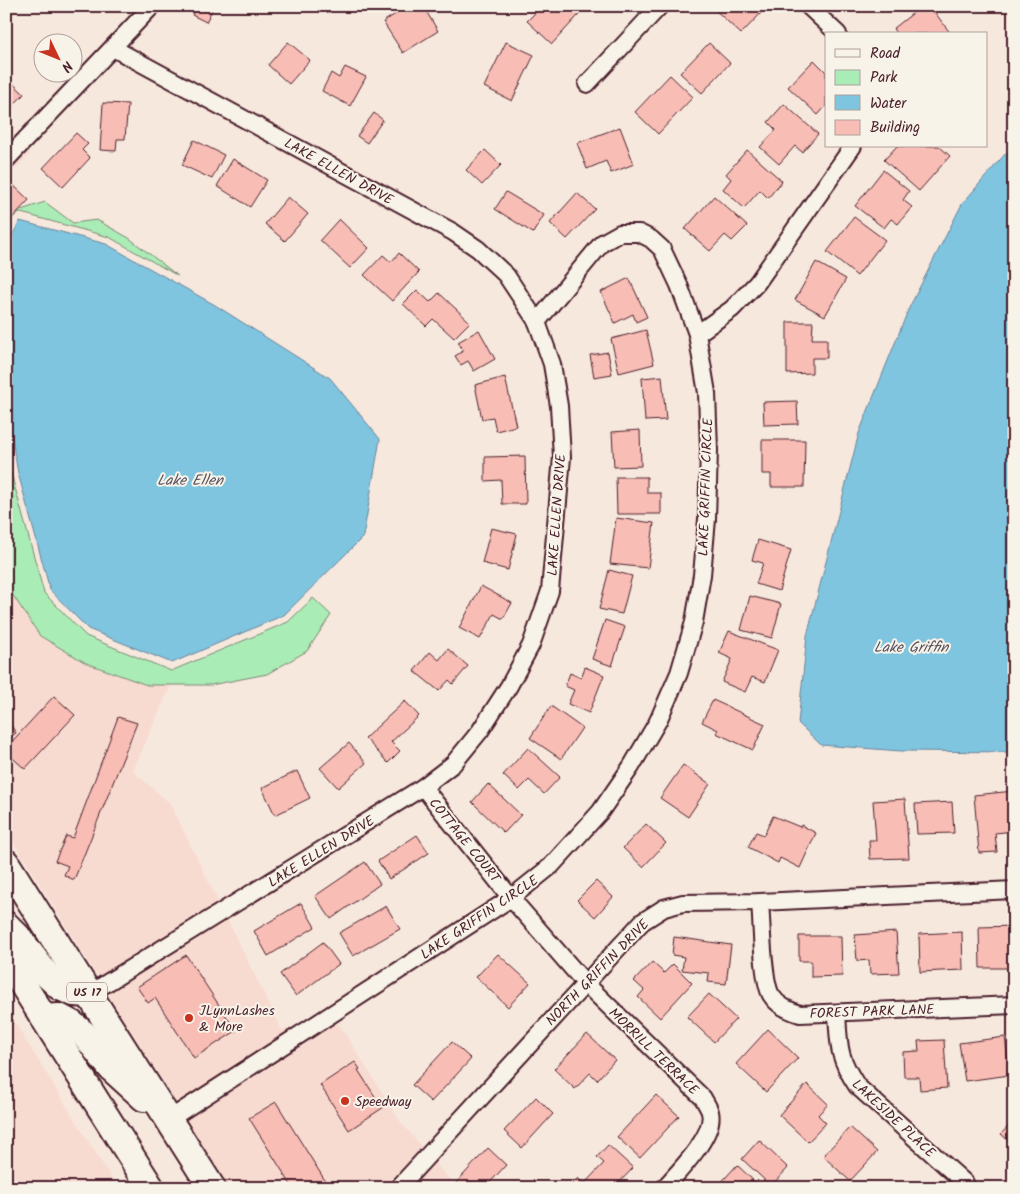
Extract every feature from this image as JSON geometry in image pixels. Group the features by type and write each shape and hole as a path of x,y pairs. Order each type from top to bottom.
{"main road":[{"name":"US 17","path":"6,863 212,1188"},
{"path":"6,925 18,937 46,974 60,988 74,993 89,994"},
{"path":"6,958 151,1188"},
{"path":"44,1018 59,1017 72,1024 84,1034 111,1068 168,1120"}],"street":[{"path":"6,160 152,6"},
{"path":"587,84 660,6"},
{"path":"808,6 836,32"},
{"name":"LAKE ELLEN DRIVE","path":"89,994 423,787 452,764 480,732 509,686 531,645 550,591 562,457 552,364 537,322 506,275 478,250 453,232 113,48"},
{"path":"697,334 732,309 757,283 852,148"},
{"name":"LAKE GRIFFIN CIRCLE","path":"168,1120 511,898 551,866 600,812 631,767 658,721 678,673 694,622 702,575 707,519 707,393 697,334 679,285 662,249 651,239 639,233 620,233 602,243 537,322"},
{"name":"COTTAGE COURT","path":"423,787 511,898 585,983"},
{"name":"NORTH GRIFFIN DRIVE","path":"398,1188 642,922 664,908 683,902 760,902 1014,890"},
{"name":"FOREST PARK LANE","path":"760,902 766,979 771,995 784,1009 800,1014 1014,1005"},
{"name":"MORRILL TERRACE","path":"585,983 703,1098 710,1113 710,1125 702,1142 689,1161 664,1188"},
{"name":"LAKESIDE PLACE","path":"837,1013 839,1051 846,1068 857,1086 965,1183"}],"shaded area":[{"path":"27,151 30,154 6,178 6,173"},
{"path":"6,585 40,636 86,663 147,685 171,685 133,771 170,803 219,903 98,978 6,830"},
{"path":"227,919 282,1030 291,1029 177,1104 107,993"},
{"path":"6,1008 90,1144 118,1188 6,1188"},
{"path":"333,1024 339,1024 400,1121 422,1147 385,1188 229,1188 186,1119"},
{"path":"434,1161 457,1188 410,1188"}],"green space":[{"path":"45,202 73,223 97,220 129,238 178,276 109,237 21,213 13,217 6,230 6,221 18,211"},
{"path":"6,447 11,473 44,593 86,636 171,671 288,622 313,598 331,615 307,651 267,674 211,685 147,685 86,663 40,636 6,585"}],"water":[{"name":"Lake Griffin","path":"1014,149 1014,752 901,751 821,745 798,723 807,636 859,433 909,308 962,204 1006,153"},
{"name":"Lake Ellen","path":"20,221 106,244 215,305 330,378 380,439 363,537 284,615 172,663 88,629 50,590 18,473 6,405 6,247"}],"building":[{"path":"197,6 214,6 206,22 192,15"},
{"path":"408,6 423,6 438,31 403,53 383,22"},
{"path":"542,6 586,7 552,44 527,21"},
{"path":"711,6 760,6 764,10 741,34"},
{"path":"922,6 930,6 950,32 895,32 893,29"},
{"path":"288,42 310,60 289,84 268,65"},
{"path":"506,42 534,55 512,101 484,87"},
{"path":"709,43 730,63 702,93 680,73"},
{"path":"814,60 825,71 825,107 818,115 788,87"},
{"path":"345,67 366,77 350,106 322,91 331,73 339,78"},
{"path":"670,75 693,97 658,134 635,112"},
{"path":"6,77 24,94 6,113"},
{"path":"103,103 128,104 125,139 117,139 116,151 100,150"},
{"path":"784,104 818,134 802,152 795,146 779,164 760,147 776,130 768,122"},
{"path":"374,113 383,120 367,143 357,136"},
{"path":"620,127 634,164 611,173 606,161 587,169 577,143"},
{"path":"76,133 88,144 82,150 90,158 63,187 43,168"},
{"path":"194,140 224,155 212,179 182,165"},
{"path":"895,148 941,148 950,156 919,191 884,160"},
{"path":"485,150 501,165 482,185 466,170"},
{"path":"747,150 782,181 768,198 760,190 744,208 723,189 731,179 726,174"},
{"path":"233,159 267,180 250,207 217,186"},
{"path":"883,170 909,191 903,200 912,207 898,224 891,219 884,228 855,206"},
{"path":"10,182 29,200 13,217 6,210 6,185"},
{"path":"506,192 544,215 533,233 495,209"},
{"path":"577,193 595,209 567,239 550,223"},
{"path":"714,196 747,226 732,241 725,235 710,251 685,229"},
{"path":"288,197 308,214 285,241 265,224"},
{"path":"854,217 885,240 857,276 827,252"},
{"path":"339,219 369,248 350,268 320,240"},
{"path":"399,253 419,272 392,301 364,275 383,255 391,262"},
{"path":"816,262 846,279 825,316 795,300"},
{"path":"629,278 647,317 636,322 633,314 615,323 601,292"},
{"path":"417,290 430,302 439,293 470,322 454,338 433,319 426,326 403,304"},
{"path":"787,322 813,322 812,339 827,339 827,358 812,358 812,373 787,374"},
{"path":"479,330 495,359 474,371 468,361 461,365 455,356 463,351 458,342"},
{"path":"646,330 654,364 619,373 611,339"},
{"path":"608,352 612,374 594,377 590,355"},
{"path":"662,376 666,420 645,421 642,378"},
{"path":"505,377 516,426 496,431 493,417 482,419 475,385"},
{"path":"797,401 798,424 764,425 763,402"},
{"path":"640,430 641,466 614,467 612,432"},
{"path":"762,440 805,440 804,487 771,487 771,474 762,474"},
{"path":"525,456 526,504 502,504 501,480 485,481 485,457"},
{"path":"616,477 647,477 647,493 661,493 661,514 617,514"},
{"path":"616,518 654,523 648,568 610,564"},
{"path":"491,528 517,534 508,570 482,563"},
{"path":"758,540 791,550 779,591 756,584 763,563 752,560"},
{"path":"609,570 632,576 622,614 599,609"},
{"path":"481,586 512,603 503,619 494,614 480,639 459,628"},
{"path":"750,596 781,604 772,638 741,630"},
{"path":"605,620 625,627 612,666 592,659"},
{"path":"729,631 778,650 765,682 752,677 745,692 722,682 732,659 719,653"},
{"path":"448,649 468,666 453,684 449,680 439,691 414,671 430,652 439,660"},
{"path":"585,667 604,675 589,713 568,704 574,690 565,686 570,673 581,678"},
{"path":"54,696 75,715 25,769 6,752 6,748"},
{"path":"713,700 765,724 753,750 716,733 718,730 702,722"},
{"path":"405,701 419,716 391,742 400,751 388,763 365,738"},
{"path":"551,706 582,728 561,759 530,738"},
{"path":"118,717 137,723 74,880 64,875 68,866 55,861 66,836 73,838"},
{"path":"6,718 16,733 6,740"},
{"path":"349,743 366,763 338,788 320,768"},
{"path":"528,748 560,777 544,794 529,780 519,790 503,775"},
{"path":"683,765 710,784 688,817 660,798"},
{"path":"297,771 310,798 275,815 262,788"},
{"path":"488,784 521,815 504,833 472,802"},
{"path":"1014,791 1014,831 995,833 997,852 979,853 974,795"},
{"path":"905,799 909,858 870,859 869,840 876,840 873,801"},
{"path":"952,802 954,833 917,834 915,804"},
{"path":"773,816 800,827 801,825 816,833 800,868 780,858 778,863 748,847 756,832 764,835"},
{"path":"646,824 666,843 643,867 623,848"},
{"path":"417,835 429,853 389,879 378,861"},
{"path":"365,862 380,884 331,919 315,896"},
{"path":"596,881 613,897 595,917 577,900"},
{"path":"301,903 315,927 268,956 254,931"},
{"path":"386,906 400,929 353,956 339,933"},
{"path":"1014,926 1014,968 980,968 979,927"},
{"path":"896,932 899,973 870,974 869,960 857,961 855,935"},
{"path":"962,932 963,970 920,972 919,934"},
{"path":"799,936 841,936 842,976 811,977 811,961 799,961"},
{"path":"674,937 731,945 726,984 708,982 709,973 682,970 684,957 672,955"},
{"path":"323,942 339,964 296,996 280,974"},
{"path":"498,954 530,983 508,1007 476,977"},
{"path":"186,955 236,1031 194,1058 155,998 148,1003 137,987"},
{"path":"652,962 664,973 673,964 692,983 660,1018 638,997 644,990 634,981"},
{"path":"709,994 736,1019 714,1042 687,1017"},
{"path":"768,1029 798,1058 766,1092 736,1064"},
{"path":"587,1034 615,1060 597,1080 590,1073 575,1089 554,1069"},
{"path":"1005,1037 1010,1075 965,1081 959,1043"},
{"path":"944,1040 947,1088 920,1090 919,1077 904,1077 903,1052 919,1051 918,1041"},
{"path":"452,1042 471,1059 431,1102 412,1085"},
{"path":"355,1062 360,1069 358,1070 384,1107 349,1130 320,1085"},
{"path":"807,1084 828,1104 818,1115 826,1123 808,1142 779,1115"},
{"path":"656,1095 679,1116 640,1158 617,1137"},
{"path":"536,1097 553,1114 522,1148 504,1131"},
{"path":"276,1102 328,1188 293,1188 249,1118"},
{"path":"1014,1120 1014,1146 1001,1134"},
{"path":"850,1127 877,1152 850,1181 823,1156"},
{"path":"759,1140 788,1168 771,1186 742,1159"},
{"path":"608,1145 633,1168 614,1188 568,1188 578,1178 584,1184 604,1163 597,1157"},
{"path":"488,1148 506,1165 485,1188 459,1188 455,1184"},
{"path":"737,1165 756,1183 751,1188 716,1188"}],"place":[{"name":"JLynnLashes & More","path":"189,1018"},
{"name":"Speedway","path":"345,1101"}]}
